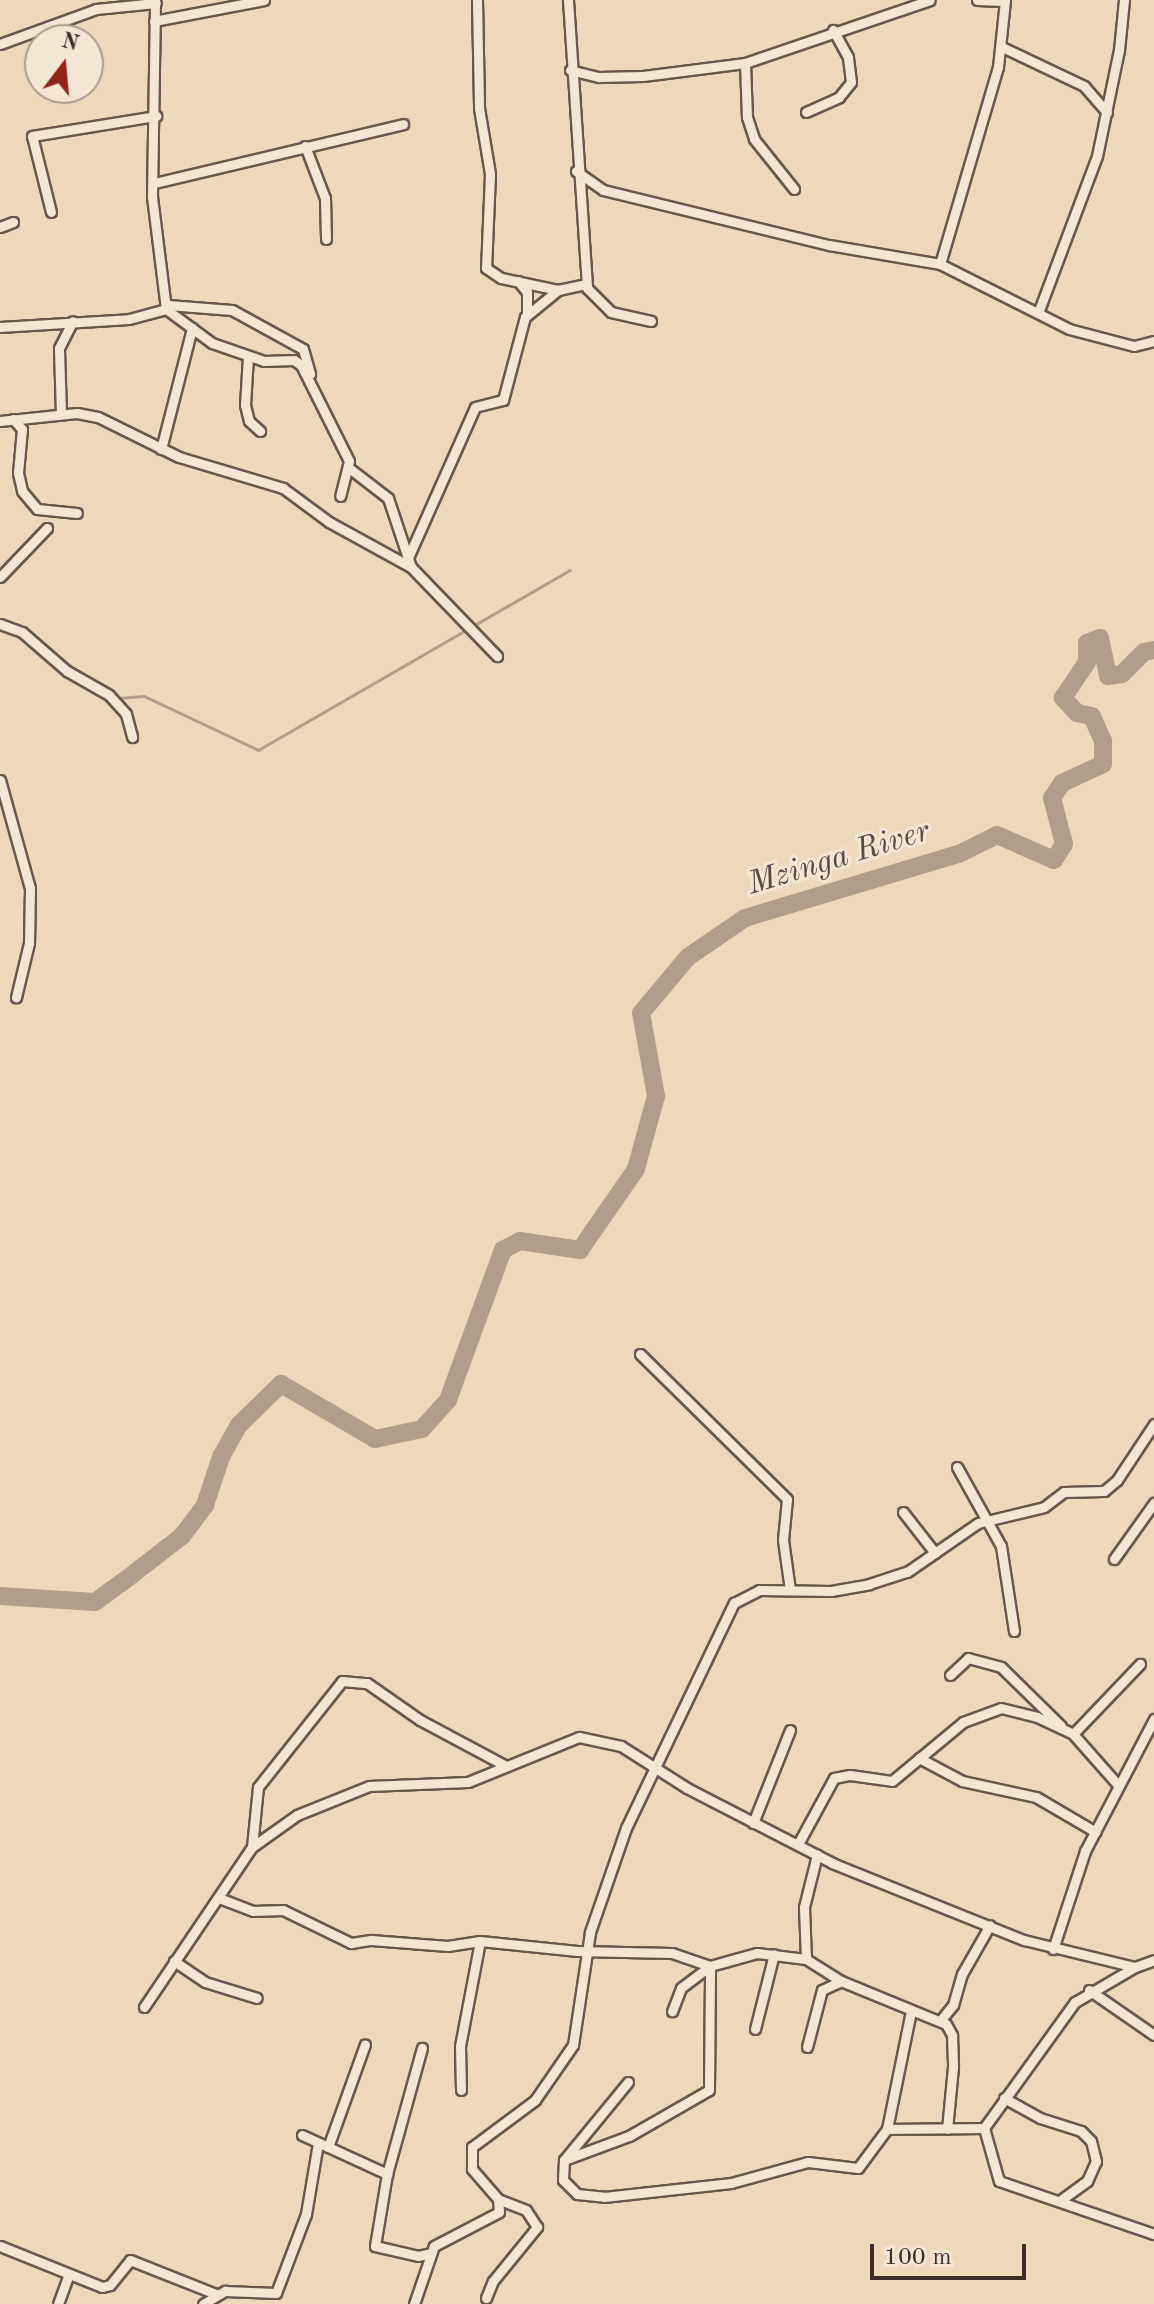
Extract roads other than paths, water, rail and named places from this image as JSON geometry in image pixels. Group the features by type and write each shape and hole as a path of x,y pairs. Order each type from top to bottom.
{"street":[{"path":"154,21 264,0"},
{"path":"477,0 479,108 490,174 486,268 518,281 558,290"},
{"path":"568,0 576,171 586,284 611,312 651,321"},
{"path":"570,70 599,77 643,76 745,63 833,30 930,0"},
{"path":"940,264 1002,47 1004,1 977,0"},
{"path":"1038,313 1082,204 1107,112 1124,0"},
{"path":"0,44 96,9 155,2 154,221 167,307 212,343 270,362 294,360 310,381"},
{"path":"806,112 839,97 852,80 848,57 833,30"},
{"path":"1002,47 1073,78 1107,112"},
{"path":"745,63 747,117 754,139 794,189"},
{"path":"51,212 32,136 156,116"},
{"path":"154,183 403,124"},
{"path":"305,146 325,198 326,239"},
{"path":"576,171 603,190 829,245 940,264 1069,329 1134,346 1154,341"},
{"path":"0,227 13,222"},
{"path":"409,563 476,404 503,400 527,313 527,292 518,281"},
{"path":"527,313 558,290 586,284"},
{"path":"0,327 145,317 167,307 232,310 303,349 310,381 349,468 388,498 409,563"},
{"path":"61,413 59,348 73,321"},
{"path":"161,449 192,328"},
{"path":"248,356 245,405 249,421 260,431"},
{"path":"0,421 61,413 98,417 161,449 283,488 329,522 409,563 497,656"},
{"path":"13,419 22,429 18,481 22,491 37,509 77,513"},
{"path":"340,496 349,468"},
{"path":"0,577 47,528"},
{"path":"0,624 22,632 67,671 109,695 126,714 132,737"},
{"path":"0,780 30,888 29,943 16,997"},
{"path":"640,1354 787,1499 783,1540 790,1590"},
{"path":"486,2298 493,2281 537,2227 526,2210 498,2199 472,2169 472,2147 528,2106 556,2075 579,2029 586,1951 626,1828 658,1770 727,1611 749,1592 869,1584 907,1572 989,1519 1044,1507 1064,1492 1109,1489 1154,1424"},
{"path":"957,1467 989,1519 1005,1561 1014,1631"},
{"path":"1114,1559 1154,1503"},
{"path":"903,1512 935,1553"},
{"path":"950,1675 968,1658 1001,1667 1070,1733 1119,1786"},
{"path":"1070,1733 1140,1664"},
{"path":"252,1847 258,1787 342,1681 367,1683 420,1720 506,1766"},
{"path":"798,1844 834,1778 850,1775 892,1781 963,1722 989,1710 1014,1710 1070,1733"},
{"path":"1053,1949 1068,1893 1154,1719"},
{"path":"753,1823 790,1730"},
{"path":"144,2007 252,1847 297,1815 369,1786 468,1782 570,1738 591,1737 621,1746 753,1823 817,1855 1053,1949 1135,1967"},
{"path":"919,1758 971,1784 1036,1797 1096,1832"},
{"path":"806,1959 804,1907 817,1855"},
{"path":"219,1898 253,1911 283,1910 351,1943 371,1940 448,1946 480,1941 586,1951 672,1953 710,1966"},
{"path":"940,2021 953,2005 962,1974 990,1925"},
{"path":"461,2090 460,2046 480,1941"},
{"path":"755,2029 774,1954"},
{"path":"672,2011 681,1988 710,1966 740,1955 774,1954 806,1959 841,1981 940,2021 952,2035 947,2129"},
{"path":"1154,1960 1089,1990 984,2128 999,2181 1154,2234"},
{"path":"174,1961 205,1982 257,1998"},
{"path":"564,2160 629,2136 709,2090 710,1966"},
{"path":"807,2047 822,1990 841,1981"},
{"path":"1089,1990 1154,2035"},
{"path":"628,2082 564,2160 561,2169 568,2189 587,2198 731,2183 808,2162 858,2168 887,2129 911,2011"},
{"path":"328,2147 365,2044"},
{"path":"422,2048 387,2174 375,2246 418,2256 431,2253"},
{"path":"1004,2098 1040,2118 1081,2131 1091,2141 1096,2161 1087,2181 1059,2201"},
{"path":"887,2129 984,2128"},
{"path":"302,2135 387,2174"},
{"path":"0,2246 68,2277 110,2285 130,2260 216,2294 276,2293 306,2214 318,2143"},
{"path":"414,2304 431,2253 447,2235 497,2215 498,2199"},
{"path":"58,2304 68,2277"},
{"path":"203,2304 216,2294"}],"waterway":[{"path":"117,698 144,696 258,750 570,570"},
{"name":"Mzinga River","path":"0,1596 95,1602 124,1581 182,1536 205,1505 221,1457 239,1425 281,1384 375,1439 422,1429 448,1400 503,1250 520,1241 580,1250 636,1169 656,1096 641,1013 688,957 745,918 959,854 997,835 1054,860 1064,844 1052,798 1062,783 1103,764 1103,741 1092,716 1077,713 1063,698 1087,662 1087,643 1100,638 1108,676 1122,674 1144,652 1154,650"}]}
